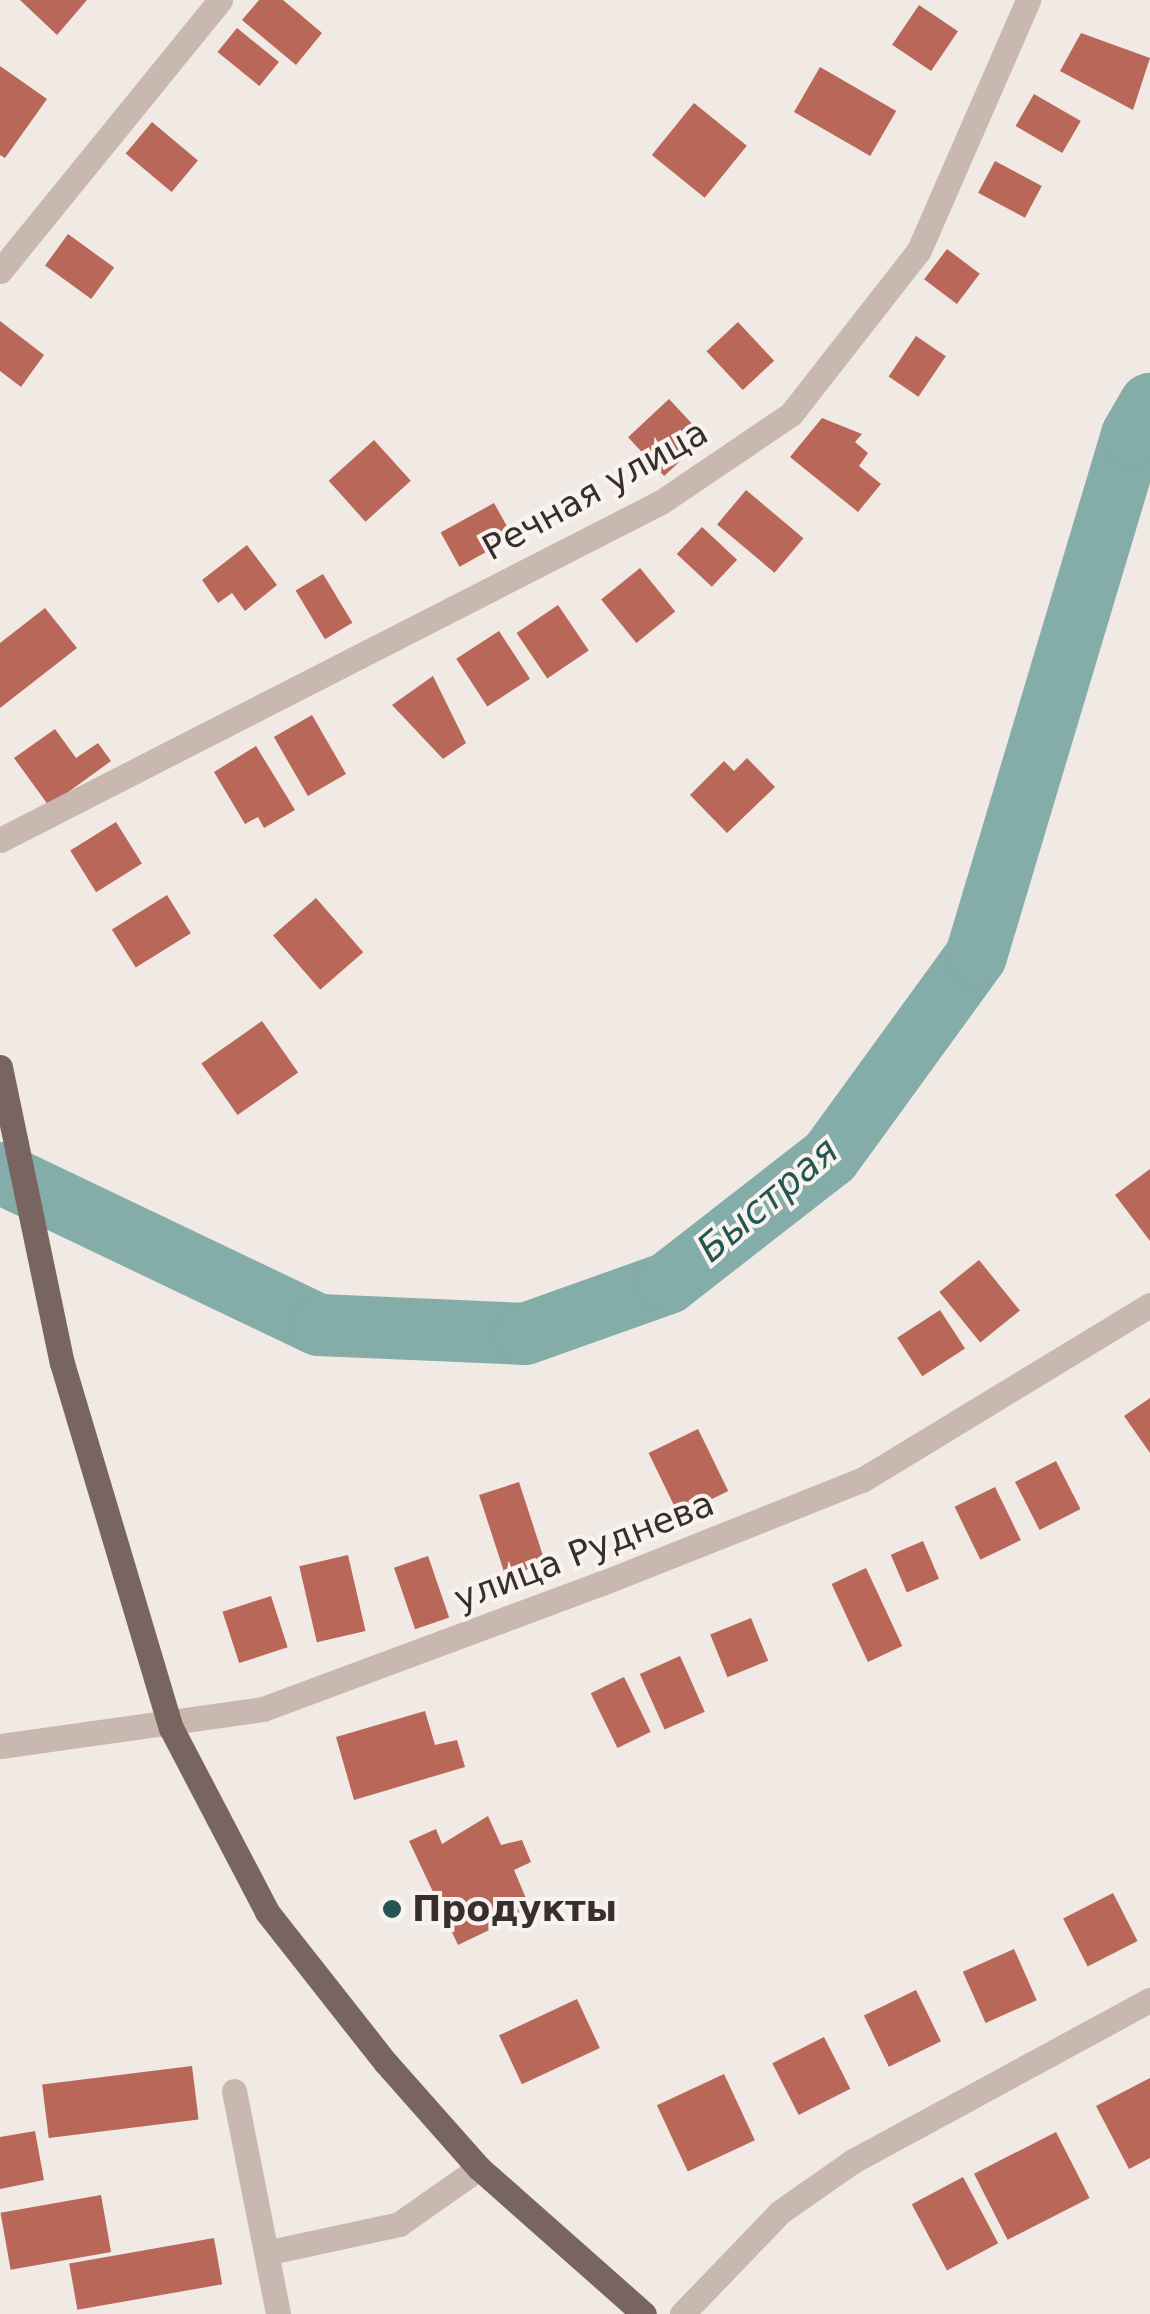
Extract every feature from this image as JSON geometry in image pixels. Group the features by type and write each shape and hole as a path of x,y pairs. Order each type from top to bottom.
{"main road":[{"path":"0,1066 62,1363 170,1728 266,1912 479,2168 644,2314"}],"street":[{"path":"0,271 220,0"},
{"name":"Речная улица","path":"0,840 661,502 791,414 920,250 1028,0"},
{"name":"улица Руднева","path":"0,1746 170,1728 264,1710 862,1480 1150,1305"},
{"path":"682,2314 780,2212 853,2161 1150,2000"},
{"path":"234,2091 270,2252 278,2314"},
{"path":"270,2252 398,2224 479,2168"}],"building":[{"path":"20,0 87,0 57,35"},
{"path":"259,0 283,0 322,33 296,65 242,20"},
{"path":"919,5 958,31 931,71 892,45"},
{"path":"237,28 279,62 259,86 217,52"},
{"path":"1081,33 1150,58 1133,110 1060,71"},
{"path":"0,66 47,99 5,158 0,155"},
{"path":"820,67 896,111 870,156 794,112"},
{"path":"1034,94 1081,121 1062,153 1016,126"},
{"path":"694,103 747,146 705,198 652,155"},
{"path":"152,122 198,161 172,192 126,153"},
{"path":"995,161 1042,186 1025,218 978,193"},
{"path":"68,234 114,268 91,299 45,266"},
{"path":"947,249 980,274 957,304 924,279"},
{"path":"0,321 44,355 21,387 0,371"},
{"path":"738,322 774,361 743,390 707,351"},
{"path":"916,336 946,356 918,397 889,377"},
{"path":"669,399 705,438 664,476 628,437"},
{"path":"822,418 862,434 855,442 868,453 859,466 881,484 858,512 790,457"},
{"path":"374,440 411,481 365,522 329,481"},
{"path":"746,490 803,538 775,573 717,524"},
{"path":"494,503 513,537 460,567 441,533"},
{"path":"702,527 737,560 712,587 677,554"},
{"path":"247,545 277,585 245,611 232,593 218,603 202,580"},
{"path":"640,568 675,612 636,643 601,599"},
{"path":"323,574 352,623 325,639 296,590"},
{"path":"558,605 589,651 547,679 517,633"},
{"path":"45,608 77,648 0,708 0,643"},
{"path":"499,631 530,679 487,707 456,659"},
{"path":"433,676 466,743 443,759 392,705"},
{"path":"312,715 346,774 308,796 274,737"},
{"path":"55,729 76,758 98,743 111,761 49,806 14,758"},
{"path":"256,746 295,810 264,828 258,817 245,824 214,772"},
{"path":"747,758 775,787 727,833 690,795 724,761 734,771"},
{"path":"116,822 142,864 96,892 70,851"},
{"path":"167,895 191,933 136,968 112,929"},
{"path":"316,898 363,952 320,990 273,935"},
{"path":"262,1021 298,1073 238,1115 201,1063"},
{"path":"1150,1169 1150,1241 1115,1195"},
{"path":"979,1260 1020,1311 980,1343 939,1292"},
{"path":"940,1310 965,1349 922,1376 897,1338"},
{"path":"1150,1398 1150,1453 1124,1416"},
{"path":"698,1429 728,1491 679,1515 649,1453"},
{"path":"1056,1461 1081,1509 1040,1530 1015,1482"},
{"path":"519,1482 546,1564 506,1577 479,1495"},
{"path":"995,1487 1021,1540 980,1560 955,1507"},
{"path":"923,1541 939,1579 907,1592 891,1555"},
{"path":"348,1555 366,1631 317,1642 299,1566"},
{"path":"428,1556 449,1617 415,1629 394,1568"},
{"path":"866,1568 902,1646 868,1662 832,1584"},
{"path":"271,1596 288,1647 239,1663 222,1612"},
{"path":"751,1618 768,1661 727,1677 710,1634"},
{"path":"680,1656 705,1712 665,1730 640,1674"},
{"path":"624,1677 651,1732 617,1748 591,1693"},
{"path":"425,1711 435,1745 457,1740 465,1767 354,1800 336,1737"},
{"path":"488,1816 501,1845 522,1840 531,1862 514,1870 531,1910 458,1945 409,1841 436,1829 442,1844"},
{"path":"1113,1893 1138,1941 1088,1967 1063,1918"},
{"path":"1014,1949 1037,2000 986,2023 963,1972"},
{"path":"916,1990 941,2041 889,2067 864,2015"},
{"path":"577,1999 600,2048 522,2084 499,2035"},
{"path":"824,2037 850,2089 799,2115 772,2063"},
{"path":"192,2066 199,2120 49,2138 42,2084"},
{"path":"724,2074 755,2140 688,2171 657,2105"},
{"path":"1150,2078 1150,2158 1129,2169 1096,2106"},
{"path":"35,2131 44,2180 0,2189 0,2137"},
{"path":"1056,2132 1090,2198 1008,2240 974,2174"},
{"path":"963,2177 998,2243 947,2270 912,2204"},
{"path":"101,2195 111,2252 11,2270 1,2213"},
{"path":"214,2238 222,2284 77,2310 69,2264"}],"waterway":[{"name":"Быстрая","path":"0,1173 319,1325 525,1334 668,1283 830,1157 976,956 1132,435 1150,404"}],"place":[{"name":"Продукты","path":"392,1909"}]}
